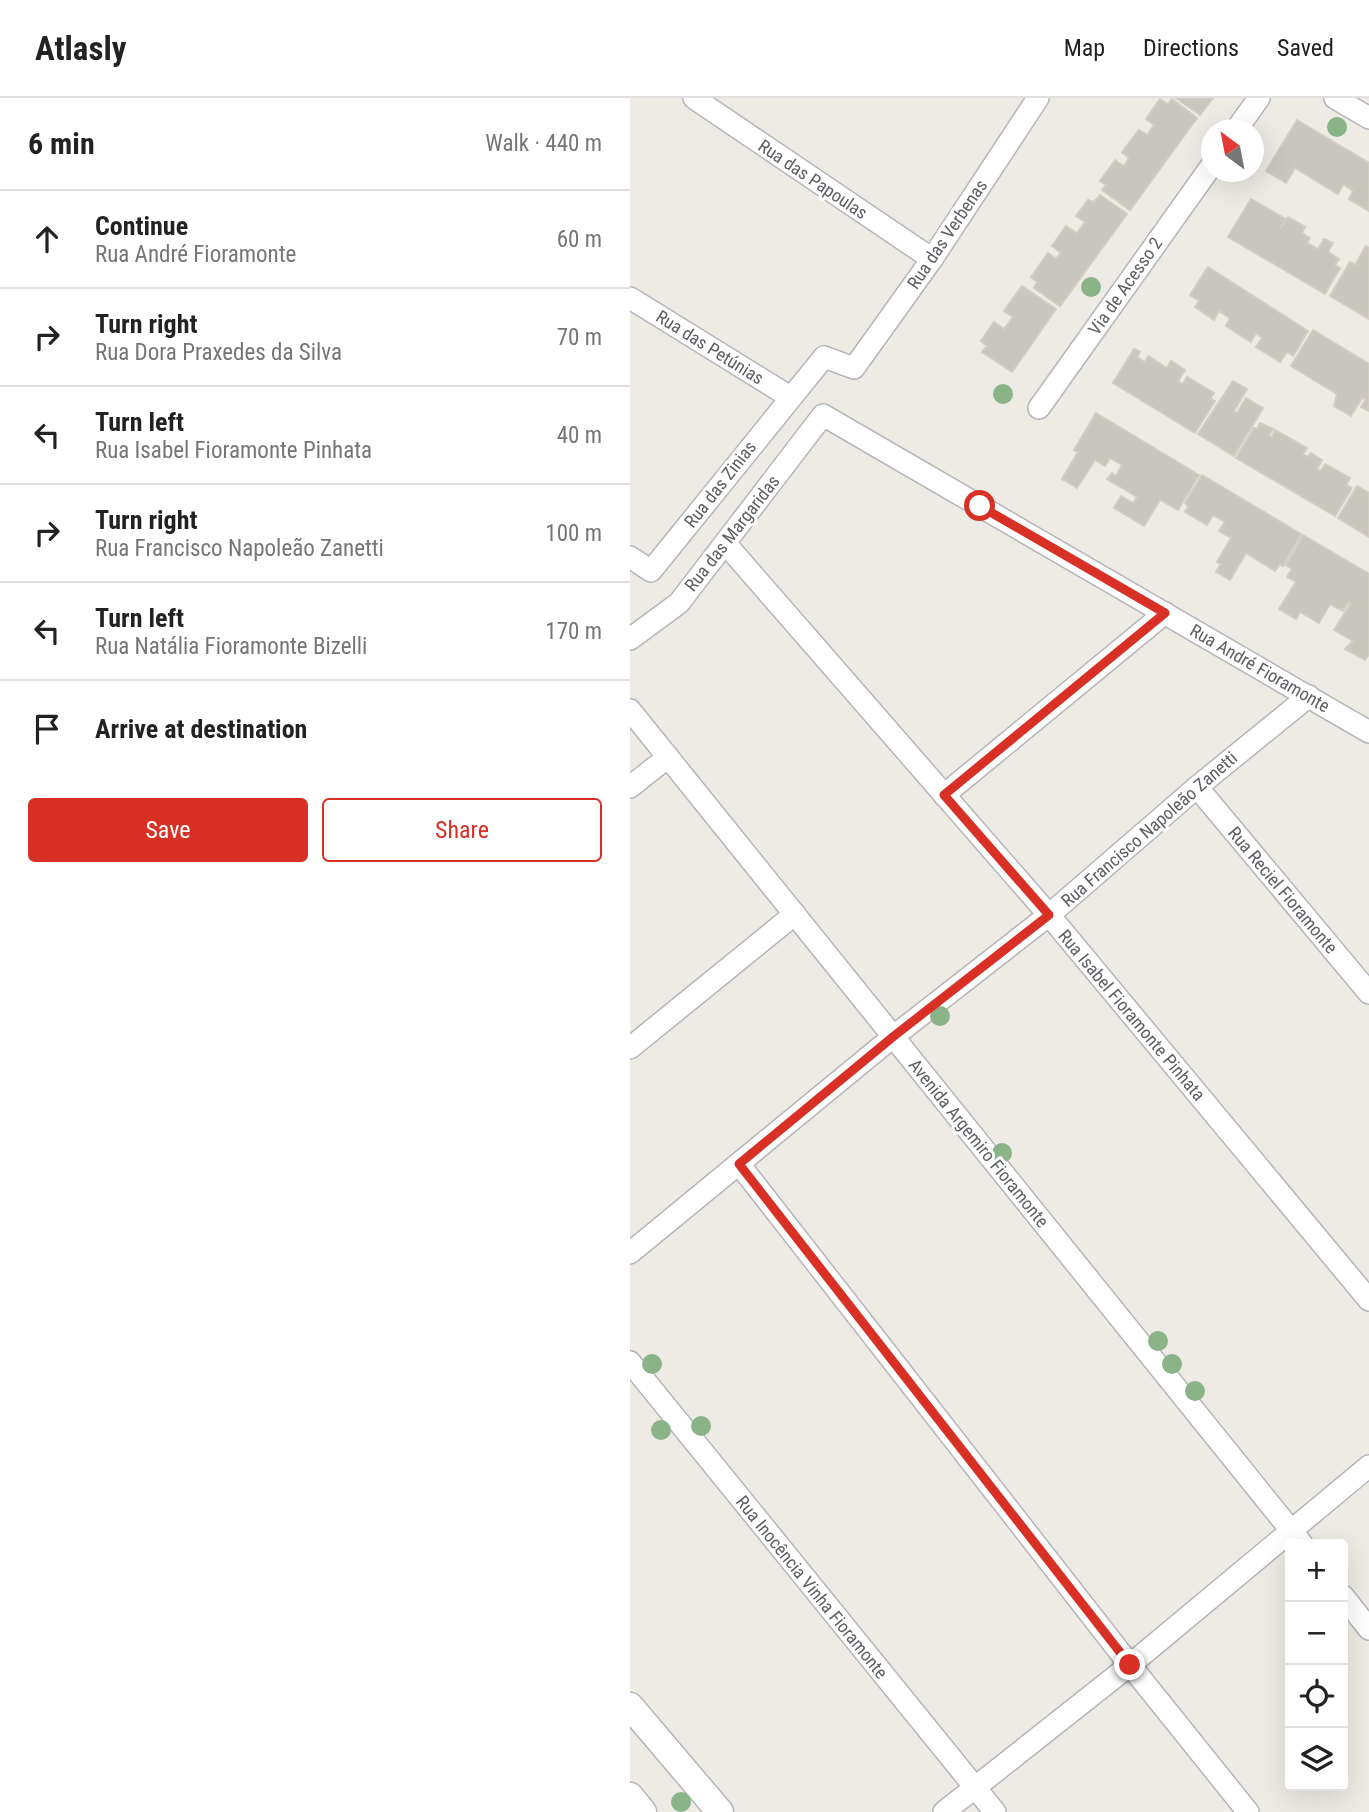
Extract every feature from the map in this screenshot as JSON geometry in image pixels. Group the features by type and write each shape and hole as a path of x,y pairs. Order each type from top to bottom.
{"street":[{"name":"Rua das Papoulas","path":"694,98 932,259"},
{"name":"Rua das Verbenas","path":"790,397 824,357 854,368 932,259 1038,98"},
{"path":"1244,119 1259,98"},
{"path":"1335,98 1369,118"},
{"name":"Via de Acesso 2","path":"1040,408 1201,181"},
{"name":"Rua das Petúnias","path":"630,298 790,397"},
{"name":"Rua das Zinias","path":"630,557 651,571 790,397"},
{"name":"Rua das Margaridas","path":"630,639 679,603 823,415"},
{"name":"Rua André Fioramonte","path":"823,415 1369,732"},
{"name":"Rua Isabel Fioramonte Pinhata","path":"724,543 1049,915 1369,1300"},
{"path":"944,795 1165,613"},
{"name":"Rua Francisco Napoleão Zanetti","path":"630,1253 894,1036 1049,915 1197,787 1309,696"},
{"name":"Avenida Argemiro Fioramonte","path":"630,710 1297,1538"},
{"path":"630,787 668,757"},
{"name":"Rua Reciel Fioramonte","path":"1197,787 1369,993"},
{"path":"630,1048 795,914"},
{"path":"739,1164 1248,1812"},
{"name":"Rua Inocência Vinha Fioramonte","path":"630,1362 995,1812"},
{"path":"944,1812 1297,1538 1369,1466"},
{"path":"1348,1602 1369,1629"},
{"path":"630,1706 720,1812"},
{"path":"630,1796 643,1812"}],"building":[{"path":"1176,98 1213,98 1200,115"},
{"path":"1160,99 1168,104 1172,99 1197,118 1130,210 1102,190 1106,185 1100,181 1115,160 1124,166 1129,158 1122,152 1139,130 1147,135 1154,125 1146,119"},
{"path":"1297,120 1369,163 1369,211 1349,199 1353,191 1343,184 1338,194 1295,168 1286,183 1266,171"},
{"path":"1100,195 1127,214 1060,306 1034,288 1037,282 1031,277 1048,253 1056,259 1061,253 1052,246 1066,226 1077,233 1085,222 1076,216 1088,200 1094,202"},
{"path":"1251,199 1286,219 1280,229 1288,217 1305,227 1302,233 1310,238 1307,243 1318,249 1324,239 1333,243 1328,252 1339,259 1335,265 1340,268 1325,294 1228,237"},
{"path":"1366,246 1369,248 1369,319 1330,296 1350,262 1355,265"},
{"path":"1208,267 1308,331 1293,356 1287,352 1280,362 1256,347 1262,338 1256,333 1251,342 1226,326 1230,318 1219,311 1214,320 1195,307 1199,301 1190,295"},
{"path":"1022,286 1056,309 1012,372 982,352 987,346 981,341 994,322 1004,329 1013,317 1004,311"},
{"path":"1313,330 1369,364 1369,411 1361,407 1366,399 1362,398 1351,416 1334,406 1337,394 1291,366"},
{"path":"1134,349 1140,352 1137,357 1145,362 1148,356 1167,368 1171,361 1185,370 1178,381 1183,384 1187,377 1214,393 1210,399 1215,401 1195,433 1113,383"},
{"path":"1233,381 1247,389 1234,411 1237,413 1246,398 1263,408 1234,456 1198,434"},
{"path":"1096,413 1199,475 1178,510 1160,500 1144,526 1114,508 1121,496 1133,503 1137,497 1107,479 1112,473 1116,476 1122,465 1110,458 1105,466 1095,460 1077,488 1062,479 1078,452 1074,450"},
{"path":"1260,423 1273,429 1269,435 1272,437 1275,430 1307,448 1303,454 1307,457 1311,453 1322,460 1317,469 1321,471 1325,464 1350,478 1346,485 1352,488 1335,516 1236,458 1254,428 1257,429"},
{"path":"1202,475 1301,534 1283,566 1280,564 1275,571 1246,553 1230,580 1216,572 1221,564 1217,562 1231,538 1219,531 1225,522 1213,515 1207,525 1185,512 1188,507 1185,503"},
{"path":"1357,486 1369,493 1369,537 1338,518"},
{"path":"1303,535 1369,574 1369,654 1365,660 1345,649 1353,641 1334,630 1351,603 1349,602 1343,611 1330,604 1319,623 1300,612 1296,619 1279,609 1296,582 1287,577 1292,569 1286,565"}],"route":[{"path":"980,506 1165,613 944,795 1049,915 894,1036 739,1164 1130,1665"}]}
